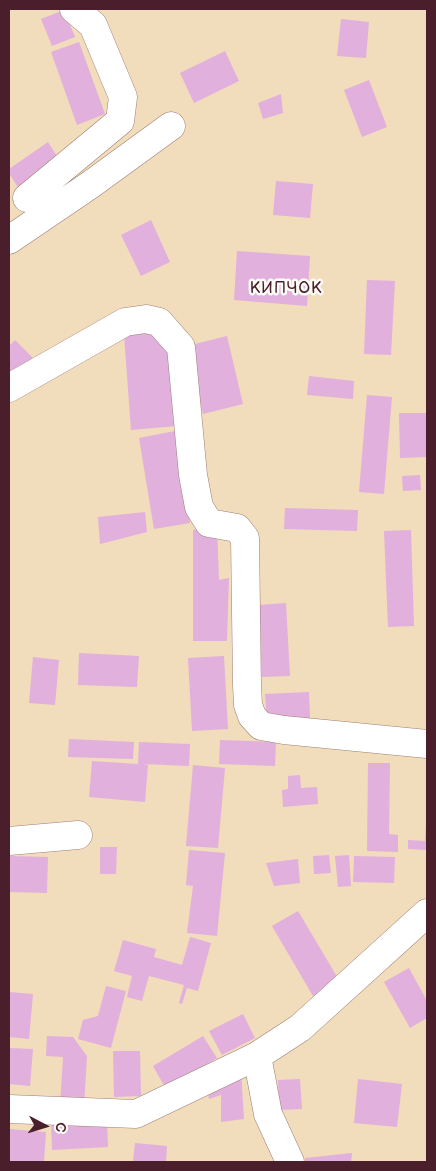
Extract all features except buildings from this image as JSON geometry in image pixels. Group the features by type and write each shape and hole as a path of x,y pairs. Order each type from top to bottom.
{"street":[{"path":"27,198 120,121 124,97 93,25 74,9"},
{"path":"9,240 90,185 171,126"},
{"path":"9,388 125,322 146,319 159,322 181,347 193,475 199,507 209,523 237,528 245,538 248,698 252,716 262,726 284,730 427,744"},
{"path":"9,841 78,835"},
{"path":"9,1109 136,1114 257,1056 300,1028 427,913"},
{"path":"257,1056 268,1114 290,1162"}],"district":[{"name":"КИПЧОК","path":"286,289"}]}
